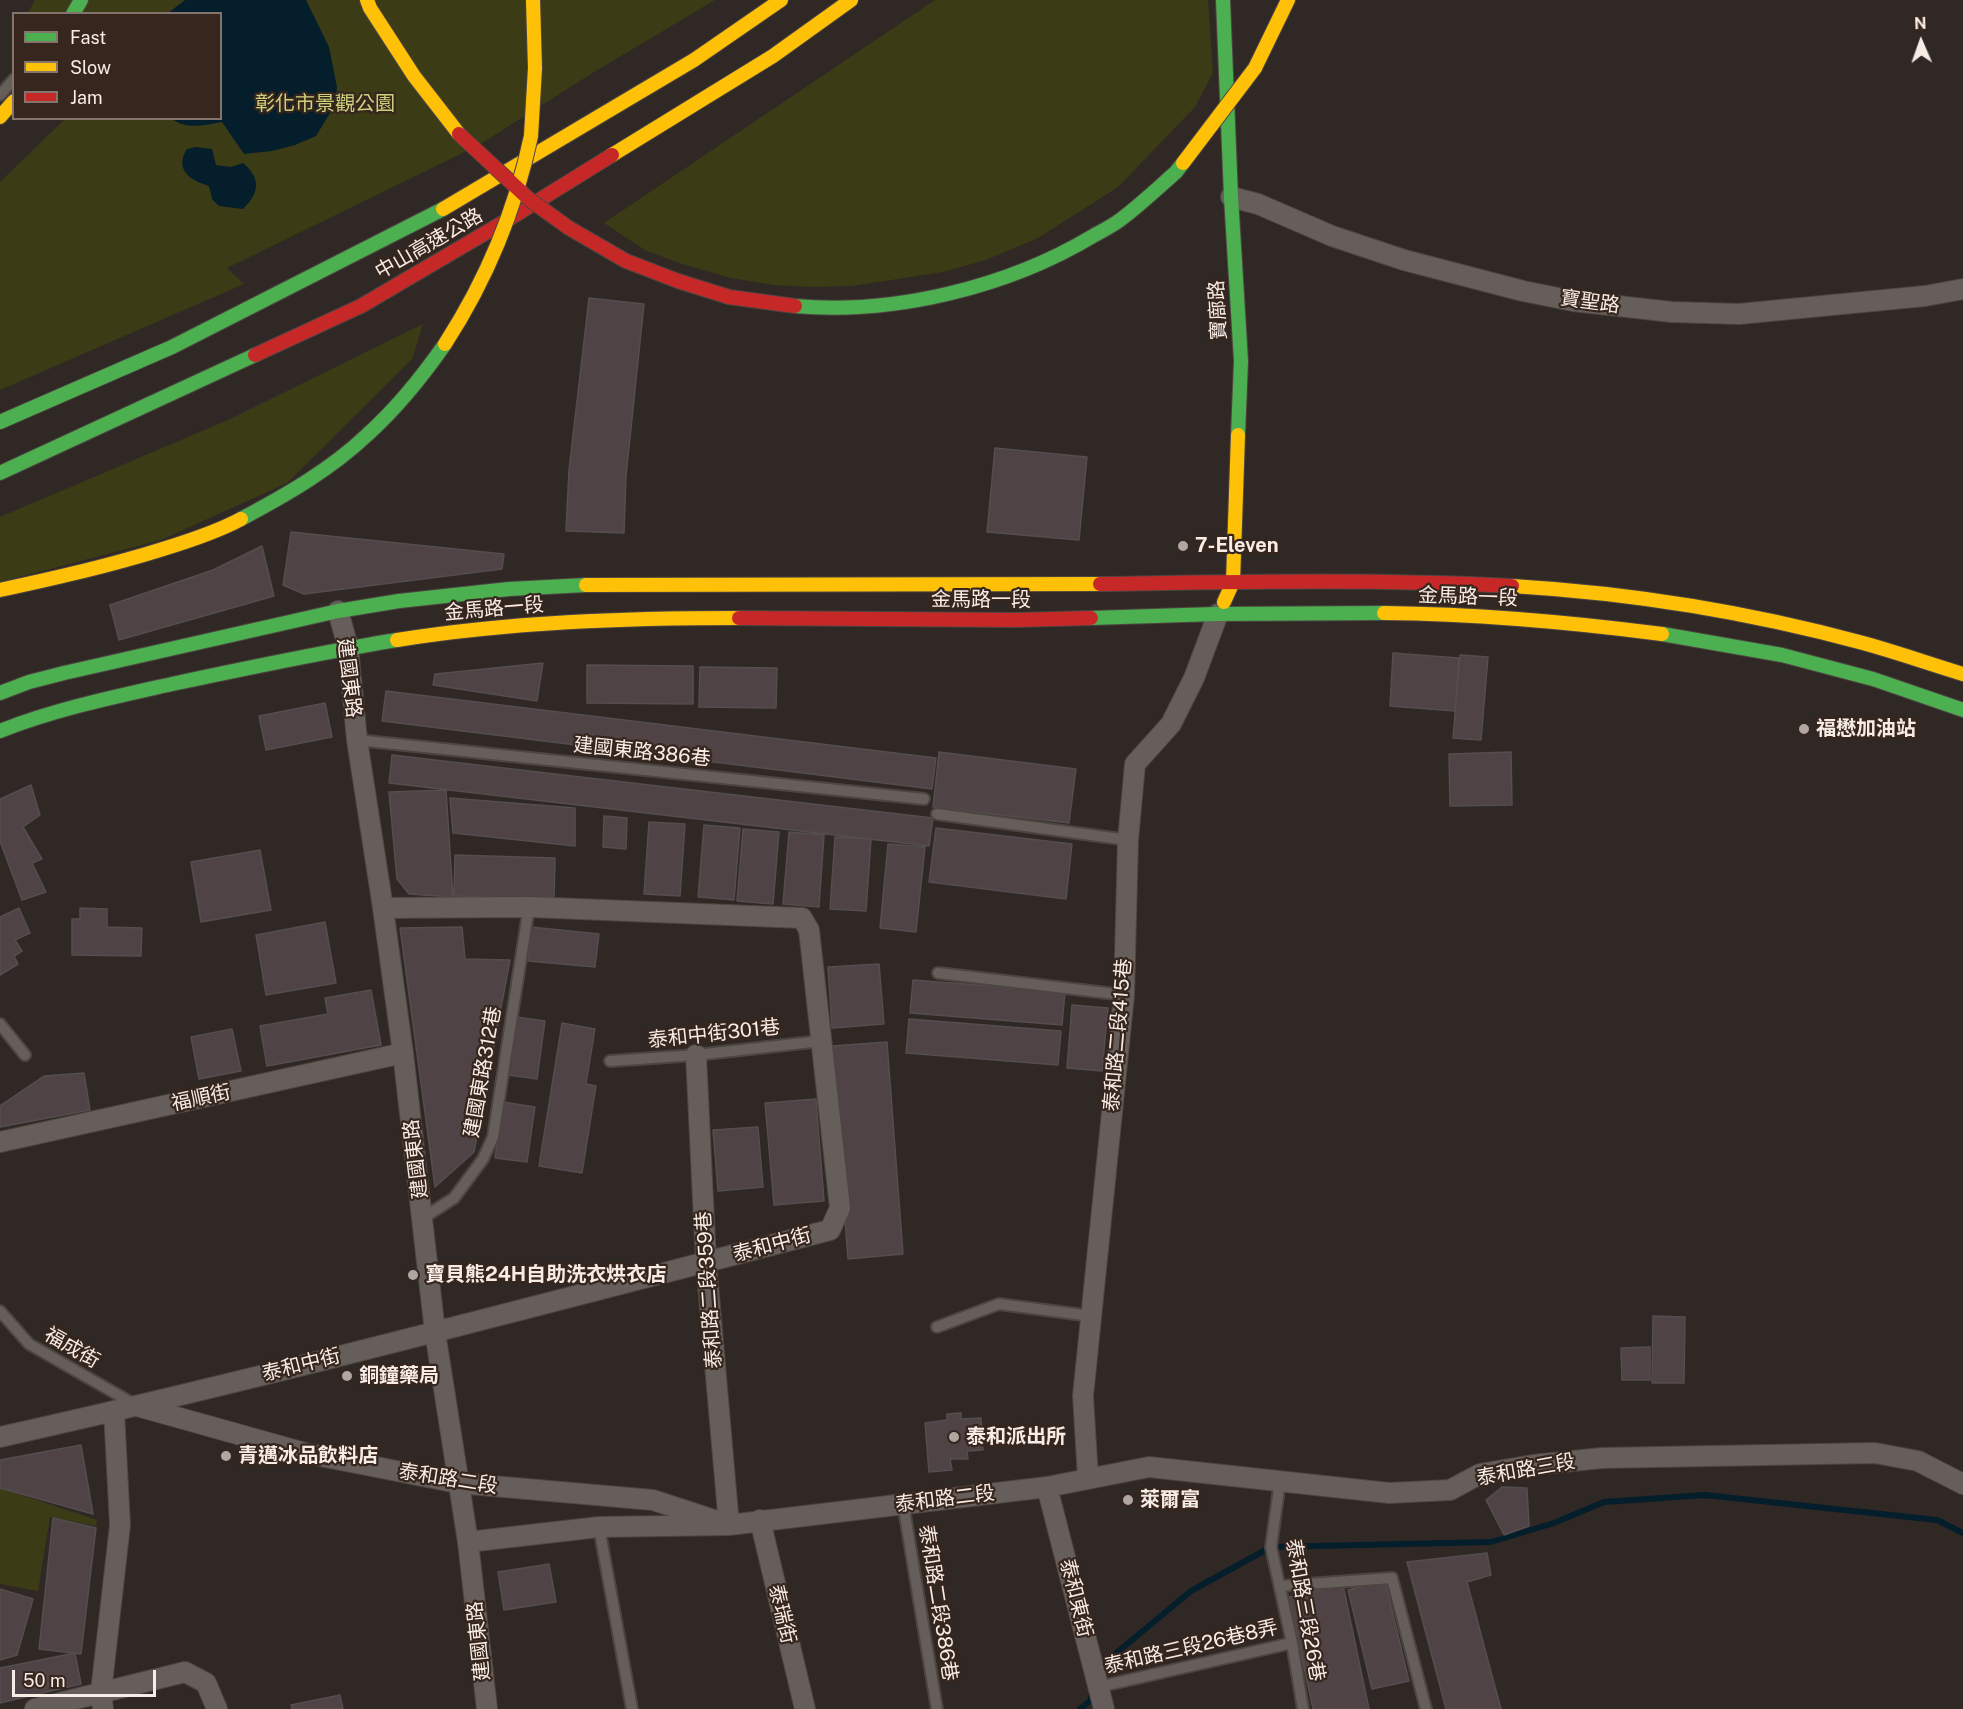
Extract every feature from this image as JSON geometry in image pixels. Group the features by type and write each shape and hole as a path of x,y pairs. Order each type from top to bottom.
{"main road":[{"path":"367,0 414,76 459,134 530,200 569,228 626,261 729,297 798,306 871,307 950,293 1011,276 1068,250 1120,220 1176,172 1219,116 1255,68 1288,0"},
{"path":"0,590 72,574 156,551 233,523 287,494 335,463 393,412 425,374 466,312 493,259 522,179 531,136 534,100 532,0"},
{"name":"中山高速公路","path":"0,422 172,347 452,205 694,60 782,0"},
{"name":"中山高速公路","path":"0,473 361,306 504,222 773,56 851,0"},
{"name":"寶廍路","path":"1218,614 1233,582 1241,361 1231,197 1223,0"},
{"path":"0,117 12,103"},
{"name":"金馬路一段","path":"0,693 29,682 64,673 338,611 399,601 596,584 1431,582 1574,591 1667,602 1782,623 1863,643 1963,674"},
{"name":"金馬路一段","path":"0,731 29,719 119,697 265,663 348,647 436,633 545,623 646,619 1017,620 1334,613 1455,615 1550,620 1689,637 1771,652 1868,677 1963,710"}],"street":[{"name":"寶聖路","path":"1231,197 1258,204 1332,236 1404,260 1523,291 1573,301 1672,312 1739,314 1913,297 1963,289"},
{"name":"建國東路","path":"338,611 348,647 357,740 403,1053 435,1332 468,1542 487,1709"},
{"name":"泰和路二段415巷","path":"1088,1478 1083,1396 1124,995 1128,840 1134,764 1171,724 1194,678 1218,614"},
{"name":"泰和中街","path":"0,1437 435,1332 830,1230 840,1208 809,930 802,918 529,907 383,908"},
{"name":"福順街","path":"0,1142 403,1053"},
{"name":"泰和路二段359巷","path":"696,1055 706,1262 729,1525"},
{"name":"泰和路二段","path":"135,1405 305,1453 458,1483 653,1500 729,1525"},
{"path":"102,1700 120,1525 114,1411"},
{"name":"泰和路三段","path":"1088,1478 1149,1467 1389,1493 1450,1490 1480,1474 1533,1465 1602,1458 1875,1453 1918,1461 1963,1484"},
{"name":"泰和路二段","path":"468,1542 599,1527 729,1525 1047,1487 1088,1478"},
{"name":"泰和東街","path":"1047,1487 1104,1709"},
{"name":"泰瑞街","path":"760,1520 805,1709"},
{"path":"35,1709 102,1700 185,1672 206,1683 217,1709"}],"lane":[{"path":"0,95 12,81"},
{"name":"建國東路386巷","path":"357,740 924,799"},
{"path":"937,814 1128,840"},
{"name":"建國東路312巷","path":"423,1218 454,1198 483,1159 493,1137 529,907"},
{"path":"938,973 1124,995"},
{"path":"0,1023 26,1055"},
{"name":"泰和中街301巷","path":"610,1061 696,1055 821,1041"},
{"path":"938,1327 999,1304 1091,1316"},
{"name":"福成街","path":"0,1311 29,1344 135,1405"},
{"name":"泰和路三段26巷","path":"1280,1481 1271,1547 1292,1643 1303,1709"},
{"name":"泰和路二段386巷","path":"903,1503 937,1709"},
{"path":"599,1527 632,1709"},
{"path":"1280,1586 1392,1578 1426,1709"},
{"name":"泰和路三段26巷8弄","path":"1096,1678 1292,1643"}],"green space":[{"name":"彰化市景觀公園","path":"35,0 715,0 594,72 479,145 227,268 244,284 0,390 0,182 64,120 222,120 222,12 29,12"},
{"path":"935,0 1208,0 1213,73 1195,107 1118,187 1038,238 986,260 943,272 852,286 774,285 731,278 682,264 645,250 604,223"},
{"path":"423,324 412,359 287,483 161,540 0,582 0,517 228,420"},
{"path":"0,1488 97,1520 96,1526 50,1517 38,1591 0,1584"}],"water":[{"path":"185,0 306,0 329,47 337,87 335,105 316,136 272,151 244,154 222,122 190,126 174,120 222,120 222,12 169,12"},
{"path":"196,147 212,149 216,165 231,167 243,163 253,174 255,191 243,209 219,206 212,199 209,186 196,181 186,173 182,163 183,156 187,149"}],"building":[{"path":"589,298 644,304 626,476 624,533 566,531 569,470"},
{"path":"995,448 1087,457 1079,540 987,532"},
{"path":"291,532 504,554 502,569 304,594 283,585"},
{"path":"262,546 274,596 119,640 110,605 213,570"},
{"path":"1393,653 1459,658 1455,711 1390,706"},
{"path":"1460,655 1488,657 1481,740 1453,738"},
{"path":"543,663 537,701 433,685 435,674"},
{"path":"587,665 693,666 693,704 587,703"},
{"path":"700,667 777,668 776,708 699,707"},
{"path":"386,691 936,758 932,789 382,721"},
{"path":"325,703 332,737 266,750 259,716"},
{"path":"939,752 1076,769 1069,823 933,807"},
{"path":"1511,752 1512,805 1450,806 1449,754"},
{"path":"392,755 933,818 929,846 389,783"},
{"path":"31,785 40,815 23,827 42,859 32,863 46,892 22,900 0,841 0,799"},
{"path":"446,790 453,897 409,894 397,879 389,792"},
{"path":"450,798 575,808 575,846 453,833"},
{"path":"604,816 627,818 626,849 603,847"},
{"path":"649,822 685,824 680,896 644,894"},
{"path":"704,825 740,828 734,900 698,897"},
{"path":"936,828 1072,844 1066,899 929,882"},
{"path":"743,829 779,832 773,904 737,901"},
{"path":"789,832 824,835 819,907 783,904"},
{"path":"835,837 871,839 866,911 830,909"},
{"path":"888,844 925,847 916,932 880,928"},
{"path":"260,850 271,910 201,922 191,862"},
{"path":"455,855 555,858 554,899 454,896"},
{"path":"19,908 30,933 15,940 22,951 14,956 18,964 0,975 0,917"},
{"path":"80,908 107,909 107,927 142,928 141,956 72,955 72,919 80,919"},
{"path":"325,922 336,983 266,995 256,935"},
{"path":"462,927 465,959 510,960 474,1152 435,1187 400,928"},
{"path":"531,927 599,934 595,967 528,961"},
{"path":"879,964 884,1024 832,1028 828,967"},
{"path":"913,980 1065,992 1062,1025 910,1013"},
{"path":"371,990 381,1045 267,1066 260,1026 328,1014 325,998"},
{"path":"1072,1005 1108,1008 1102,1071 1067,1068"},
{"path":"516,1017 545,1021 537,1079 508,1075"},
{"path":"909,1019 1061,1031 1058,1065 906,1053"},
{"path":"562,1023 595,1029 586,1084 596,1086 582,1173 539,1166"},
{"path":"232,1029 241,1071 199,1079 191,1037"},
{"path":"887,1042 903,1254 848,1259 832,1046"},
{"path":"84,1073 90,1110 0,1127 0,1106 44,1076"},
{"path":"816,1099 824,1201 774,1205 765,1103"},
{"path":"503,1102 535,1107 527,1162 495,1158"},
{"path":"758,1127 763,1187 718,1191 713,1130"},
{"path":"1653,1316 1685,1317 1684,1383 1652,1383"},
{"path":"1650,1347 1650,1380 1622,1380 1621,1348"},
{"name":"泰和派出所","path":"961,1413 961,1419 981,1418 983,1450 967,1451 968,1459 950,1459 952,1470 929,1472 925,1423 947,1420 947,1414"},
{"path":"81,1445 93,1514 0,1488 0,1460"},
{"path":"1502,1487 1527,1488 1529,1526 1504,1535 1486,1500"},
{"path":"53,1518 96,1528 81,1654 39,1649"},
{"path":"1487,1553 1491,1575 1467,1582 1501,1709 1446,1709 1407,1562"},
{"path":"549,1564 556,1602 504,1610 498,1572"},
{"path":"1385,1581 1409,1681 1372,1689 1348,1590"},
{"path":"1343,1585 1369,1709 1313,1709 1289,1597"},
{"path":"0,1589 33,1599 17,1655 0,1660"},
{"path":"75,1653 81,1684 0,1703 0,1668"},
{"path":"340,1695 343,1709 292,1709 291,1705"}],"waterway":[{"path":"1100,1671 1103,1664 1191,1591 1271,1547 1491,1542 1554,1523 1604,1502 1705,1495 1937,1520 1963,1533"},
{"path":"1080,1709 1090,1701 1094,1689"}],"traffic: fast":[{"path":"74,12 81,0"},
{"path":"1223,0 1231,197 1241,361 1238,435"},
{"path":"795,306 833,308 910,301 949,294 1024,270 1060,254 1117,222 1156,190 1183,163"},
{"path":"0,422 172,347 443,209"},
{"path":"241,519 307,481 353,448 399,403 445,344"},
{"path":"0,473 255,355"},
{"path":"0,693 29,682 64,673 338,611 399,601 509,589 586,585"},
{"path":"1091,618 1216,614 1384,613"},
{"path":"1662,634 1782,655 1873,679 1963,710"},
{"path":"0,731 64,710 172,684 284,660 397,640"}],"traffic: slow":[{"path":"367,0 414,76 459,134"},
{"path":"531,136 535,68 533,0"},
{"path":"443,209 694,60 781,0"},
{"path":"612,155 773,56 851,0"},
{"path":"1255,68 1288,0"},
{"path":"1183,163 1255,68"},
{"path":"0,117 12,103"},
{"path":"445,344 474,295 498,244 517,191 531,136"},
{"path":"1224,602 1233,582 1238,435"},
{"path":"0,590 143,555 203,536 241,519"},
{"path":"586,585 1100,584"},
{"path":"1512,586 1645,599 1733,613 1863,643 1963,674"},
{"path":"1384,613 1523,619 1662,634"},
{"path":"397,640 482,629 567,622 739,618"}],"traffic: jam":[{"path":"459,134 530,200 569,228 626,261 729,297 795,306"},
{"path":"255,355 361,306 612,155"},
{"path":"1100,584 1358,582 1512,586"},
{"path":"739,618 1016,620 1091,618"}],"place":[{"name":"7-Eleven","path":"1183,546"},
{"name":"福懋加油站","path":"1804,729"},
{"name":"寶貝熊24H自助洗衣烘衣店","path":"413,1275"},
{"name":"銅鐘藥局","path":"347,1376"},
{"name":"泰和派出所","path":"954,1437"},
{"name":"青邁冰品飲料店","path":"226,1456"},
{"name":"萊爾富","path":"1128,1500"}]}
